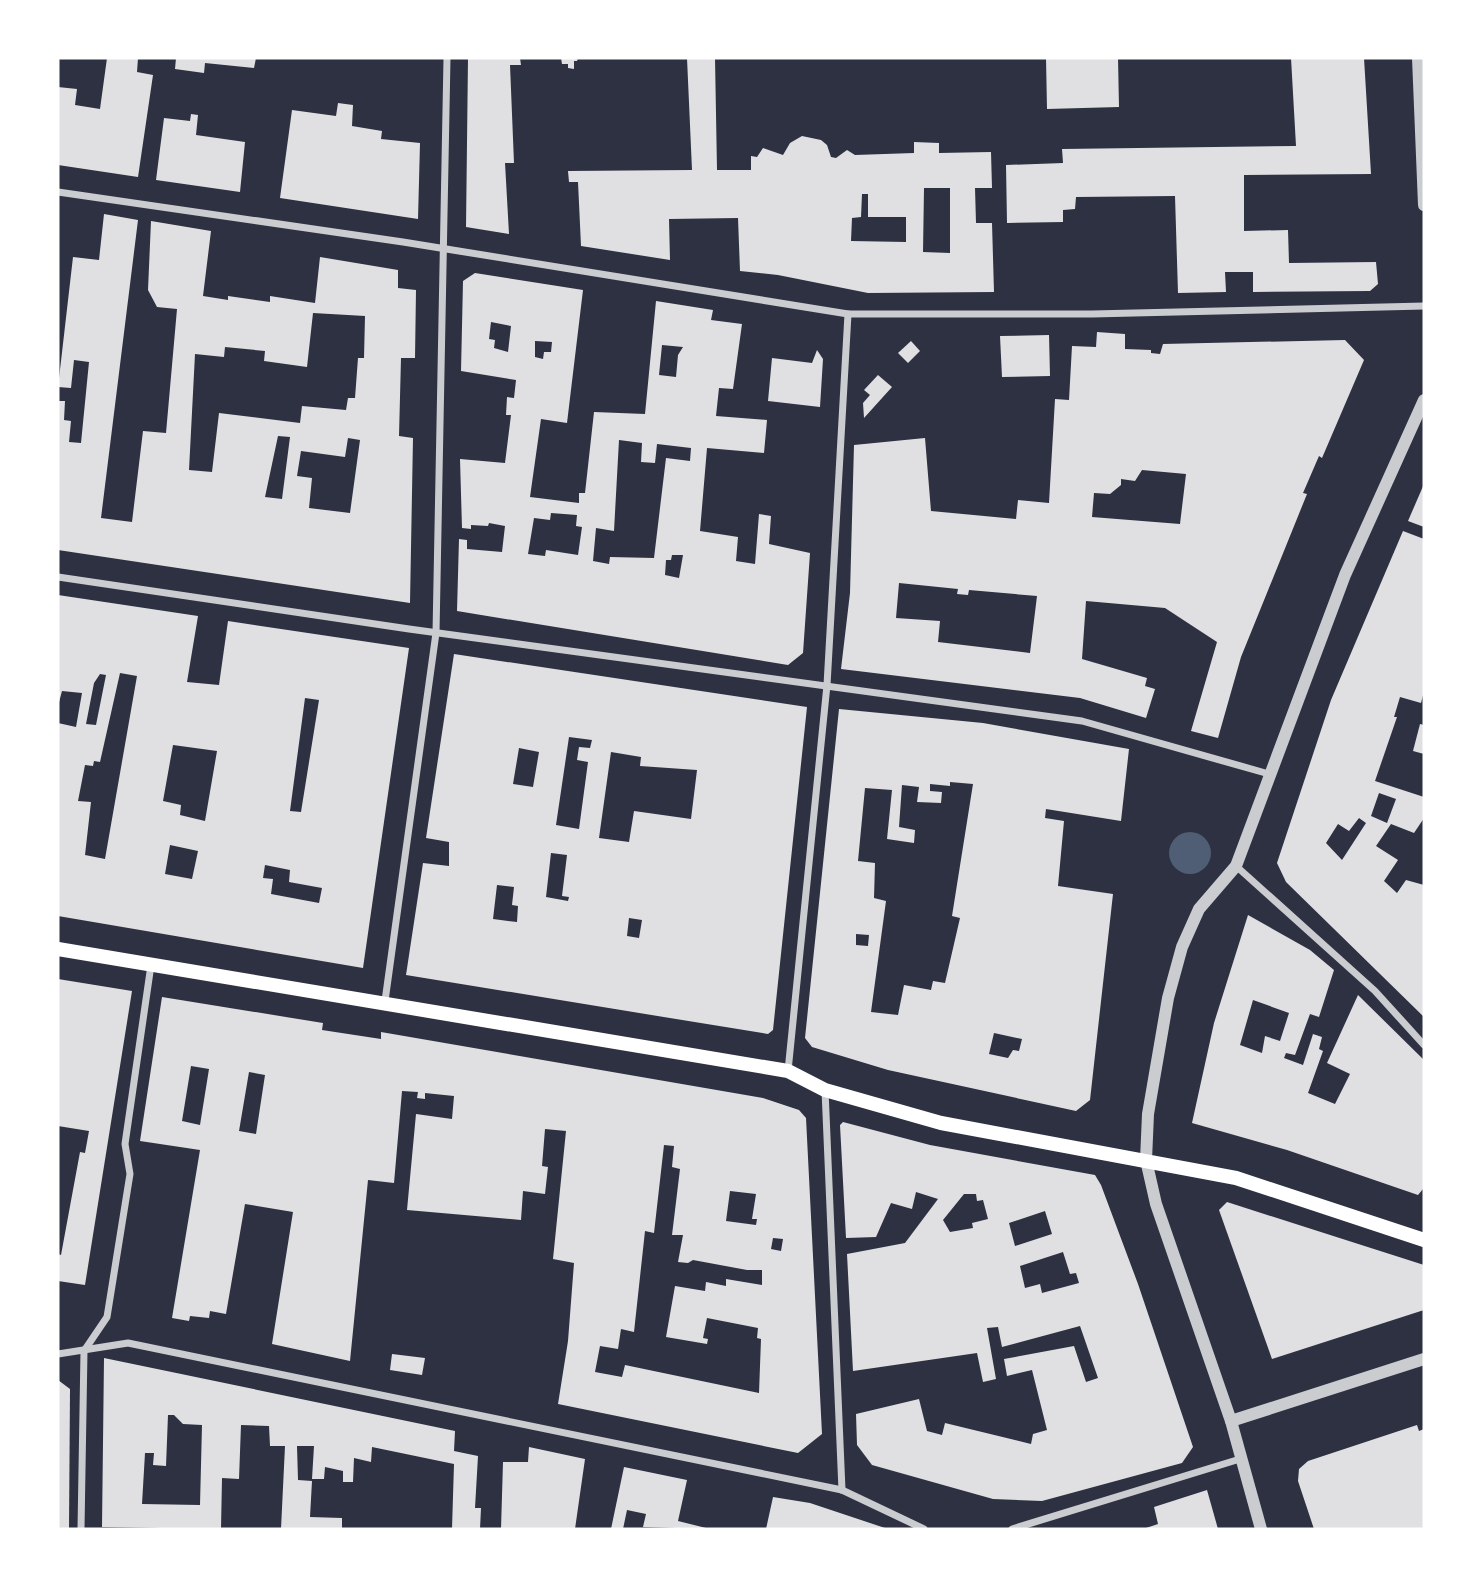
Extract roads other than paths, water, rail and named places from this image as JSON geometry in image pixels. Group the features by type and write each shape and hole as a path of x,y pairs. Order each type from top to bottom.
{"main road":[{"path":"58,949 385,1001 788,1071 825,1090 941,1123 1236,1178 1424,1240"}],"street":[{"path":"385,1001 436,633 446,250 447,58"},
{"path":"1418,58 1424,205"},
{"path":"58,192 848,314 1352,310 1424,306"},
{"path":"788,1071 827,685 848,314"},
{"path":"1261,1529 1231,1421 1156,1204 1146,1160 1150,1101 1168,998 1182,947 1199,909 1236,866 1345,575 1424,400"},
{"path":"58,577 436,633 1082,721 1269,774"},
{"path":"1236,866 1374,991 1424,1045"},
{"path":"81,1529 84,1351 107,1317 130,1174 125,1144 151,965"},
{"path":"825,1090 842,1490"},
{"path":"58,1354 128,1343 842,1490 924,1529"},
{"path":"1231,1421 1424,1359"},
{"path":"1012,1529 1240,1459"}],"water":[{"path":"1190,832 1205,838 1211,853 1205,868 1190,874 1175,868 1169,853 1175,838"}]}
